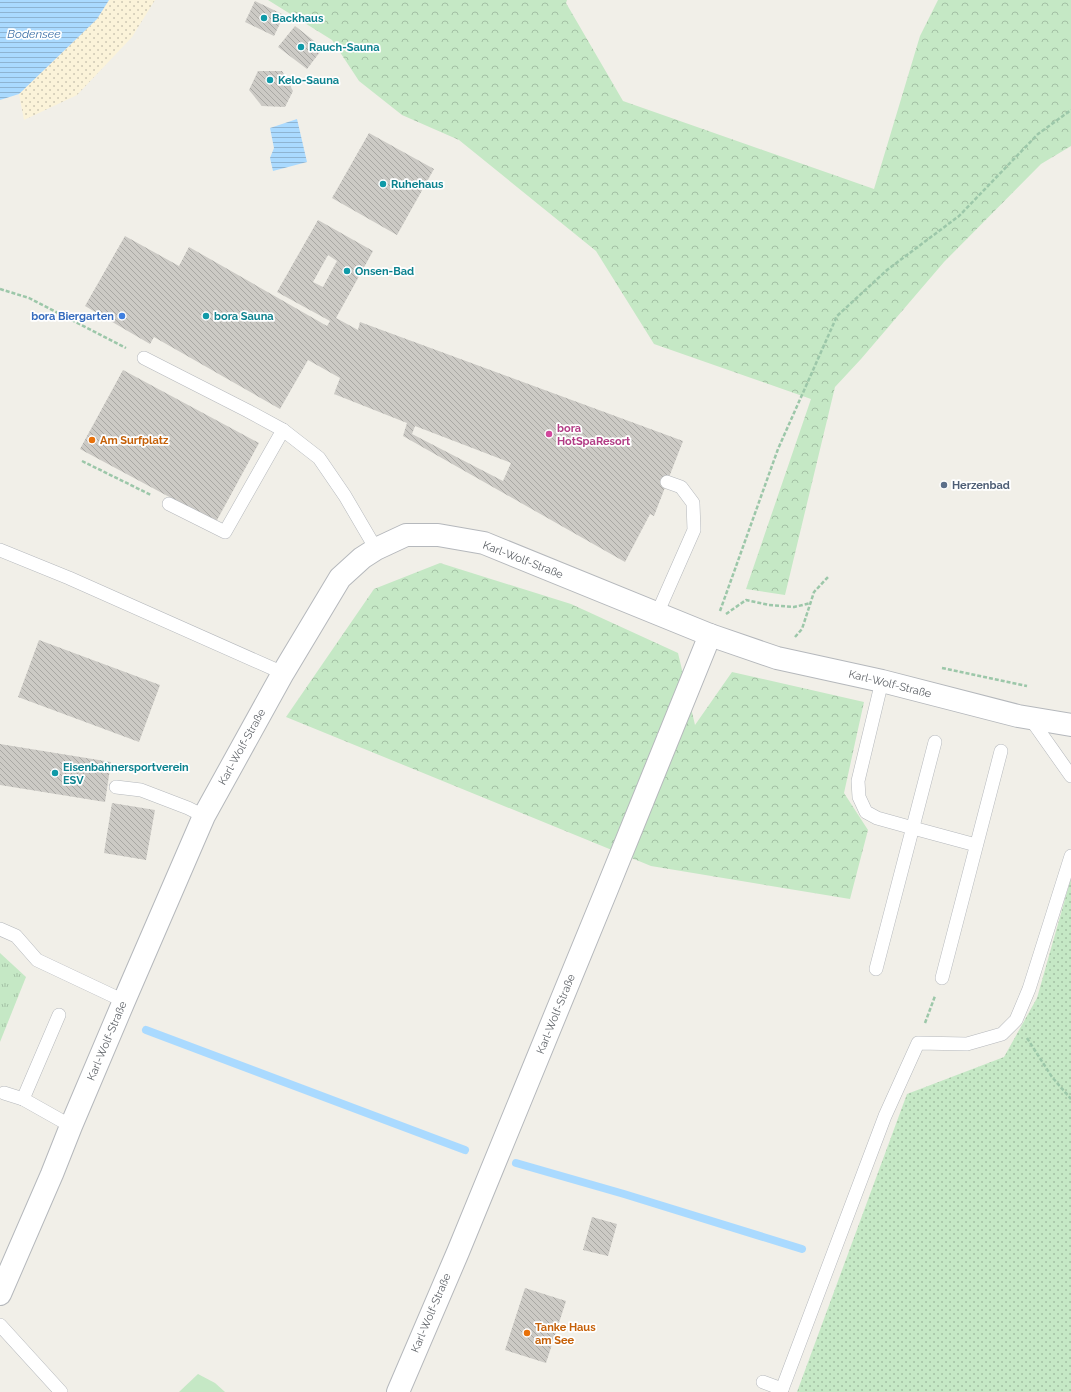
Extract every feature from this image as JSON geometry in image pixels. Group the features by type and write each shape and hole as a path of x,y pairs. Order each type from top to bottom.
{"street":[{"name":"Karl-Wolf-Straße","path":"0,1294 204,816 283,673 340,578 362,558 376,548 406,535 438,535 484,543 710,635 777,658 882,681 1018,716 1071,725"},
{"name":"Karl-Wolf-Straße","path":"398,1392 601,904 710,635"}],"lane":[{"path":"144,358 284,430 318,458 345,496 376,548"},
{"path":"169,504 225,532 284,430"},
{"path":"657,614 694,530 693,504 681,487 667,482"},
{"path":"0,550 69,578 283,673"},
{"path":"882,681 858,781 859,797 866,812 877,818 976,845"},
{"path":"1030,718 1071,776"},
{"path":"876,969 935,742"},
{"path":"942,978 1001,751"},
{"path":"116,787 141,790 188,808 204,816"},
{"path":"763,1382 782,1390 885,1116 918,1043 967,1044 1002,1034 1016,1020 1032,982 1071,856"},
{"path":"0,929 16,936 37,960 124,1001"},
{"path":"23,1099 59,1016"},
{"path":"4,1093 23,1099 71,1126"},
{"path":"0,1325 61,1392"}],"path":[{"path":"732,617 719,613 778,449 838,316 887,270 959,216 1038,134 1071,110"},
{"path":"0,289 29,298 144,358"},
{"path":"82,461 169,504"},
{"path":"802,639 794,637 802,629 814,592 828,577"},
{"path":"725,615 746,600 769,605 794,607 811,603"},
{"path":"942,668 1027,686"},
{"path":"918,1043 942,978"},
{"path":"1016,1020 1052,1077 1071,1099"}],"green space":[{"path":"268,0 567,0 566,3 623,101 874,189 920,36 938,0 1071,0 1071,146 1041,164 944,262 835,387 785,595 746,589 811,399 654,344 596,251 459,140 402,115 359,81 332,40"},
{"path":"440,563 571,604 678,653 695,725 732,672 864,702 844,793 868,830 850,899 651,866 286,717 374,589"},
{"path":"1071,878 1071,1392 797,1392 907,1094 1004,1057 1037,998"},
{"path":"0,953 26,977 0,1042"},
{"path":"198,1374 215,1383 225,1392 179,1392"}],"sand":[{"path":"109,0 155,0 132,37 77,95 24,120 19,94 97,19"}],"water":[{"name":"Bodensee","path":"0,0 109,0 97,19 19,94 0,100"},
{"path":"297,119 307,162 273,171 270,158 274,148 270,128"}],"building":[{"name":"Backhaus","path":"255,1 284,15 274,36 245,22"},
{"name":"Rauch-Sauna","path":"295,26 323,48 307,69 278,47"},
{"name":"Kelo-Sauna","path":"258,71 282,71 293,91 285,107 262,106 249,90"},
{"name":"Ruhehaus","path":"369,133 434,169 397,235 332,198"},
{"path":"318,220 373,251 336,318 358,330 360,322 683,441 654,516 650,514 625,562 403,436 407,423 334,394 340,378 308,360 280,409 154,337 150,344 85,306 125,236 179,266 189,247 327,326 330,321 277,292","holes":["328,255 337,261 323,287 313,282","415,426 511,463 503,481 412,434"]},
{"path":"123,370 259,443 216,522 80,449"},
{"path":"39,640 160,685 139,742 18,697"},
{"name":"Eisenbahnersportverein ESV","path":"0,744 111,762 105,802 0,785"},
{"path":"112,803 155,810 146,860 104,853"},
{"path":"592,1217 617,1224 608,1256 583,1250"},
{"path":"525,1288 566,1301 546,1363 505,1350"}],"waterway":[{"path":"146,1030 465,1150"},
{"path":"516,1163 624,1194 802,1249"}],"place":[{"name":"Backhaus","path":"264,18"},
{"name":"Rauch-Sauna","path":"301,47"},
{"name":"Kelo-Sauna","path":"270,80"},
{"name":"Ruhehaus","path":"383,184"},
{"name":"Onsen-Bad","path":"347,271"},
{"name":"bora Biergarten","path":"122,316"},
{"name":"bora Sauna","path":"206,316"},
{"name":"bora HotSpaResort","path":"549,434"},
{"name":"Am Surfplatz","path":"92,440"},
{"name":"Herzenbad","path":"944,485"},
{"name":"Eisenbahnersportverein ESV","path":"55,773"},
{"name":"Tanke Haus am See","path":"527,1333"}]}
